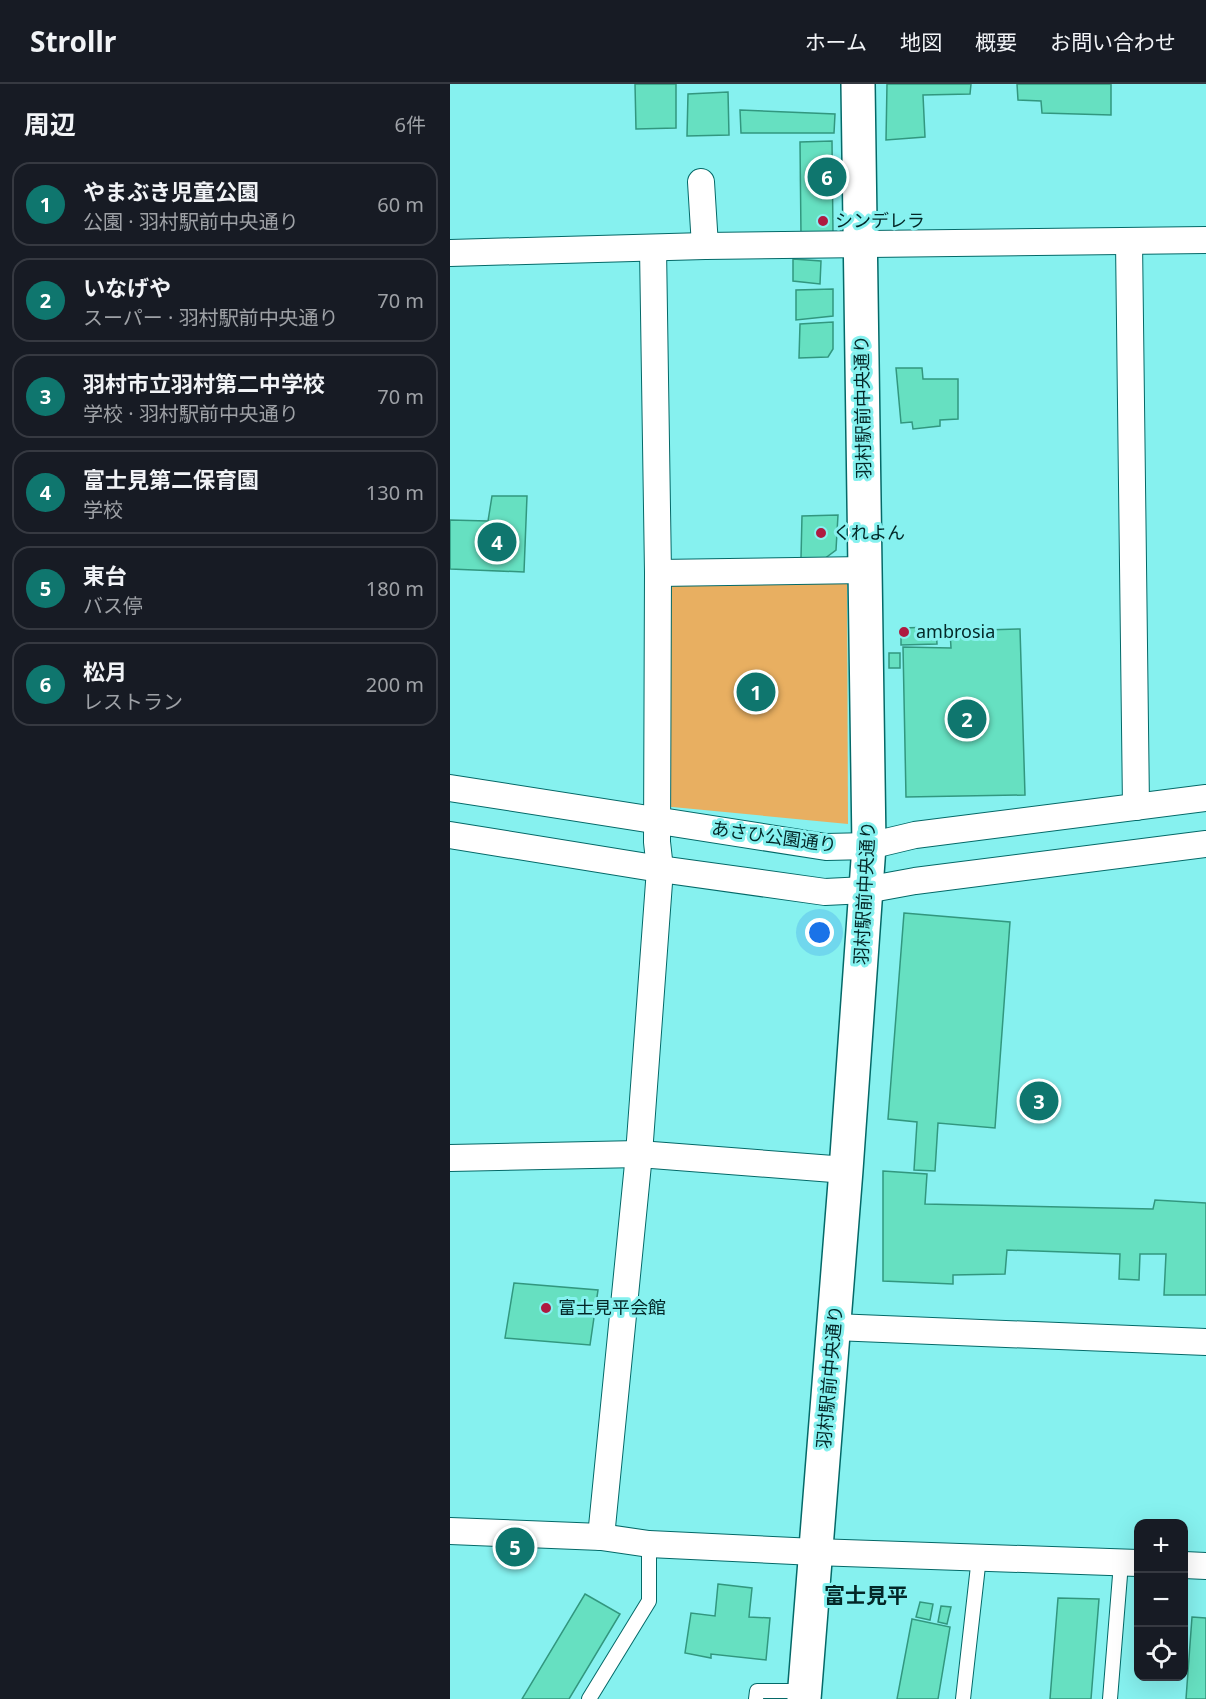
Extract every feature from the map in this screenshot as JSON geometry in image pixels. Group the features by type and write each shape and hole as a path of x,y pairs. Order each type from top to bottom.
{"street":[{"name":"羽村駅前中央通り","path":"804,1695 834,1328 869,846 858,84"},
{"path":"701,182 705,246"},
{"path":"450,253 705,246 1206,240"},
{"path":"1129,241 1136,807"},
{"path":"601,1537 639,1154 660,868 657,820 658,573 653,248"},
{"path":"658,573 866,570"},
{"name":"あさひ公園通り","path":"450,788 826,846 869,846 915,835 1206,798"},
{"path":"450,835 825,892 866,890 915,881 1206,843"},
{"path":"450,1158 639,1154 846,1170"},
{"path":"834,1328 1206,1342"},
{"path":"450,1531 601,1537 649,1544 815,1552 1130,1563"},
{"path":"1188,1565 1206,1566"}],"lane":[{"path":"590,1699 649,1600 649,1544"},
{"path":"963,1699 979,1557"},
{"path":"1110,1699 1130,1563"},
{"path":"756,1699 757,1691 804,1695"}],"shaded area":[{"path":"847,577 848,824 662,806 668,579"}],"building":[{"path":"635,84 676,84 676,128 636,129"},
{"path":"887,84 971,84 970,94 923,95 925,137 886,140"},
{"path":"1017,84 1111,84 1111,115 1042,113 1041,101 1018,100"},
{"path":"728,92 729,135 687,136 688,94"},
{"path":"740,110 835,114 834,133 741,133"},
{"path":"832,141 833,234 801,236 800,142"},
{"path":"793,259 821,261 820,284 793,281"},
{"path":"833,289 833,316 796,320 796,290"},
{"path":"833,322 833,349 828,357 799,358 800,324"},
{"path":"896,368 922,368 923,379 958,379 958,419 940,420 940,426 913,429 912,422 901,423"},
{"path":"492,496 527,496 524,572 450,569 450,520 488,521"},
{"path":"838,515 836,550 824,559 801,558 802,516"},
{"path":"936,627 937,644 901,645 901,628"},
{"path":"1020,629 1025,795 906,797 903,647 951,648 950,631"},
{"path":"889,653 900,653 900,668 889,668"},
{"path":"904,913 1010,922 995,1128 938,1123 935,1171 914,1170 917,1122 888,1119"},
{"path":"883,1171 927,1174 925,1204 1153,1209 1155,1200 1206,1203 1206,1295 1164,1295 1166,1254 1140,1254 1139,1280 1119,1279 1120,1254 1007,1250 1005,1274 953,1275 953,1284 883,1281"},
{"path":"514,1283 598,1290 590,1345 505,1338"},
{"path":"718,1584 752,1588 749,1617 770,1618 766,1660 711,1654 711,1658 685,1653 691,1613 715,1616"},
{"path":"585,1594 620,1614 569,1699 522,1699"},
{"path":"1058,1598 1099,1599 1091,1699 1050,1699"},
{"path":"920,1602 933,1604 930,1620 916,1617"},
{"path":"941,1606 951,1607 947,1624 938,1622"},
{"path":"1192,1617 1206,1618 1206,1699 1186,1699"},
{"path":"912,1619 950,1627 938,1699 897,1699"}],"place":[{"name":"松月","path":"827,177"},
{"name":"シンデレラ","path":"823,221"},
{"name":"くれよん","path":"821,533"},
{"name":"富士見第二保育園","path":"497,542"},
{"name":"ambrosia","path":"904,632"},
{"name":"やまぶき児童公園","path":"756,692"},
{"name":"いなげや","path":"967,719"},
{"name":"羽村市立羽村第二中学校","path":"1039,1101"},
{"name":"富士見平会館","path":"546,1308"},
{"name":"東台","path":"515,1547"}],"district":[{"name":"富士見平","path":"866,1596"}]}
